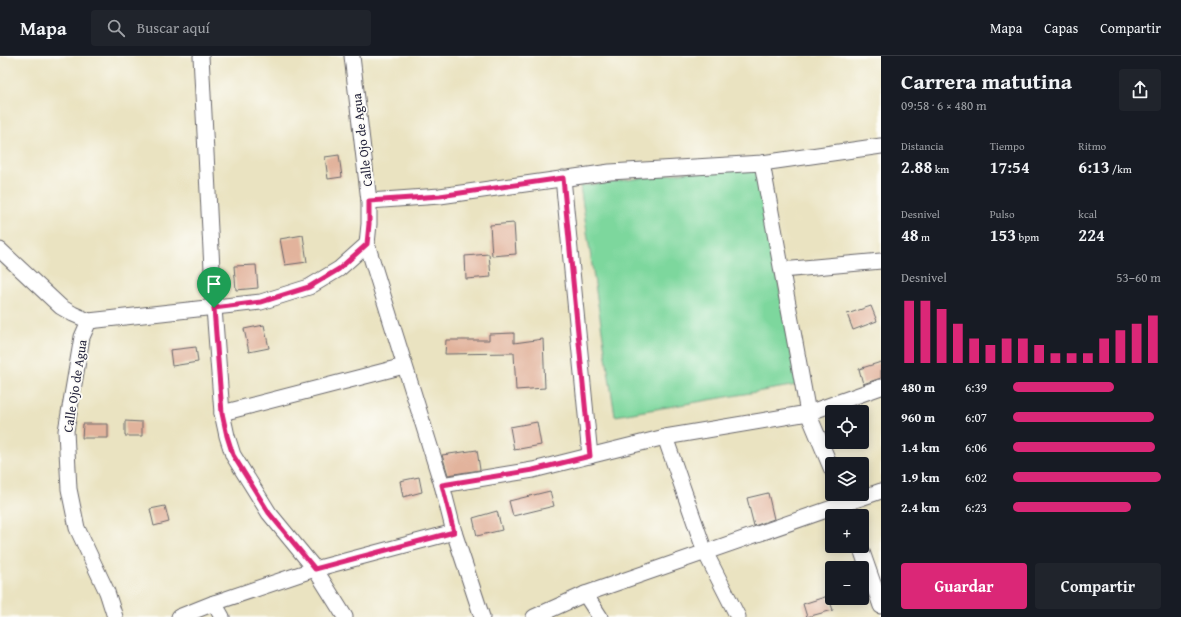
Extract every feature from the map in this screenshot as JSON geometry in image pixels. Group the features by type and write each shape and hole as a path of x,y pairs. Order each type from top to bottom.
{"street":[{"path":"201,56 214,308 222,413 227,436 233,455 269,513 315,569 345,617"},
{"name":"Calle Ojo de Agua","path":"115,617 107,592 77,528 69,489 66,431 82,337 89,321 261,302 309,287 339,269 367,244 369,201 352,56"},
{"path":"369,201 440,196 610,172 762,163 881,146"},
{"path":"762,163 808,413 827,457"},
{"path":"563,178 590,456"},
{"path":"367,244 442,485 454,532 482,617"},
{"path":"0,250 61,307 89,321"},
{"path":"782,270 881,261"},
{"path":"222,413 404,366"},
{"path":"442,485 533,470 665,437 808,413 881,387"},
{"path":"665,437 705,552 738,617"},
{"path":"534,617 585,594 881,491"},
{"path":"179,617 214,603 315,569 454,532"},
{"path":"862,553 881,606"},
{"path":"585,594 600,617"},
{"path":"214,603 222,617"}],"green space":[{"path":"757,163 797,385 615,416 580,186"}],"building":[{"path":"339,155 342,177 328,179 325,157"},
{"path":"514,223 516,254 492,256 490,225"},
{"path":"303,235 307,262 285,265 280,239"},
{"path":"489,254 491,277 466,279 465,256"},
{"path":"256,265 258,288 236,290 234,266"},
{"path":"871,306 877,321 853,330 847,314"},
{"path":"264,325 269,348 249,352 244,329"},
{"path":"514,333 514,343 543,339 545,388 516,390 514,353 445,354 446,340 489,340 489,334"},
{"path":"196,347 198,362 172,366 170,350"},
{"path":"881,362 881,378 863,384 859,369"},
{"path":"125,421 142,422 142,436 125,436"},
{"path":"537,422 541,445 514,450 510,427"},
{"path":"83,424 108,424 108,438 82,438"},
{"path":"477,450 480,470 448,475 442,455"},
{"path":"419,477 422,492 403,497 400,481"},
{"path":"550,491 554,506 513,516 509,501"},
{"path":"768,493 774,519 754,526 747,498"},
{"path":"165,506 169,522 154,526 150,509"},
{"path":"497,511 502,530 477,536 473,518"},
{"path":"825,597 825,605 831,605 833,610 807,617 803,604"}],"route":[{"path":"563,178 590,456 533,470 442,485 454,532 315,569 269,513 233,455 222,413 214,308 261,302 309,287 339,269 367,244 369,201 440,196 563,178"}]}
